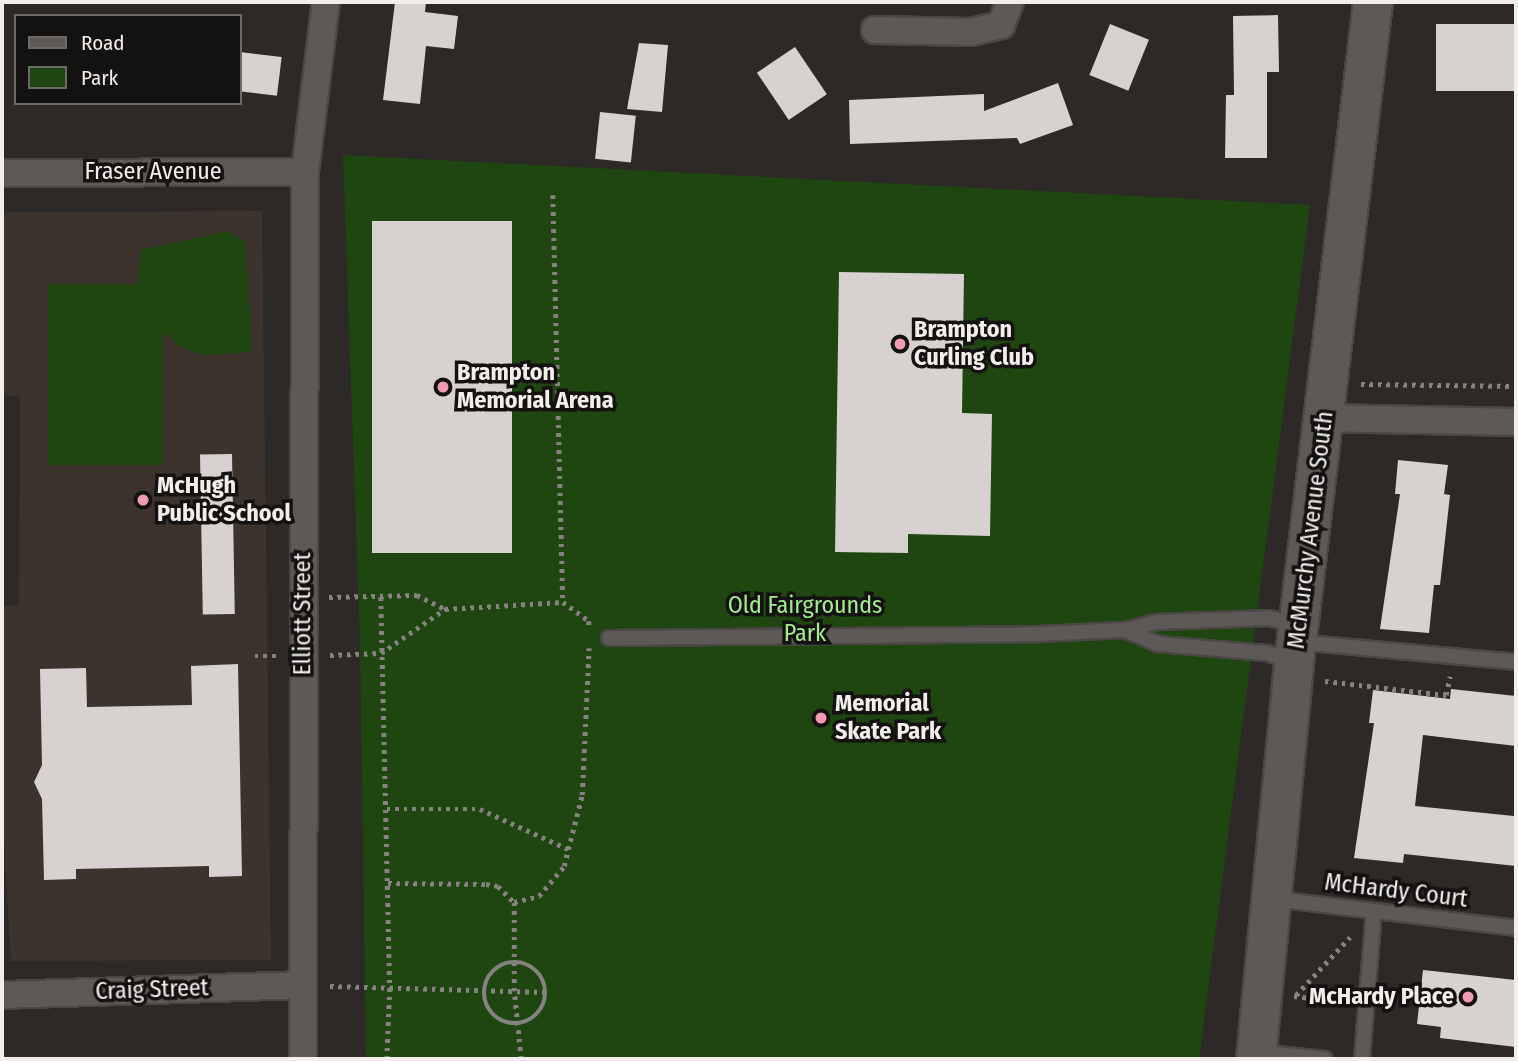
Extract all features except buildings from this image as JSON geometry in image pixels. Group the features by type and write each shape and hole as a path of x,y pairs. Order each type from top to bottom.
{"street":[{"name":"Elliott Street","path":"303,1059 305,172 326,2"},
{"path":"875,30 971,32 1001,25 1010,2"},
{"name":"McMurchy Avenue South","path":"1256,1056 1271,899 1303,653 1325,418 1373,2"},
{"name":"Fraser Avenue","path":"2,173 305,172"},
{"path":"1325,418 1516,422"},
{"name":"Craig Street","path":"2,995 302,985"}],"lane":[{"path":"609,638 1125,630 1156,622 1269,618 1303,653"},
{"path":"1125,630 1158,644 1267,653 1516,662"},
{"name":"McHardy Court","path":"1271,899 1516,929"},
{"path":"1362,1059 1374,911"},
{"path":"1256,1056 1325,1059"}],"path":[{"path":"553,195 563,602"},
{"path":"1361,384 1516,386"},
{"path":"303,597 416,595 445,609 563,602 589,621 582,795 568,849 557,879 538,896 514,902"},
{"path":"381,597 381,653 386,678 390,988 387,1059"},
{"path":"255,656 381,653 445,609"},
{"path":"1303,653 1446,695 1450,674 1464,675"},
{"path":"387,809 480,809 568,849"},
{"path":"388,883 486,884 498,886 514,902 514,991 521,1059"},
{"path":"1296,996 1374,911"},
{"path":"514,962 536,971 546,992 538,1014 517,1024 493,1015 486,1003 485,990 489,976 514,962"},
{"path":"302,985 546,992"},
{"path":"1282,994 1366,1005"}],"shaded area":[{"name":"McHugh Public School","path":"262,211 271,960 11,961 2,812 2,606 19,605 20,396 2,395 2,212"}],"green space":[{"name":"Old Fairgrounds Park","path":"343,155 1310,205 1199,1059 366,1059 360,643"},
{"path":"228,231 245,242 252,352 202,355 180,346 163,332 163,465 48,465 48,284 138,284 141,250"}],"place":[{"name":"Brampton Curling Club","path":"900,344"},
{"name":"Brampton Memorial Arena","path":"443,387"},
{"name":"McHugh Public School","path":"143,500"},
{"name":"Memorial Skate Park","path":"821,718"},
{"name":"McHardy Place","path":"1468,997"}]}
